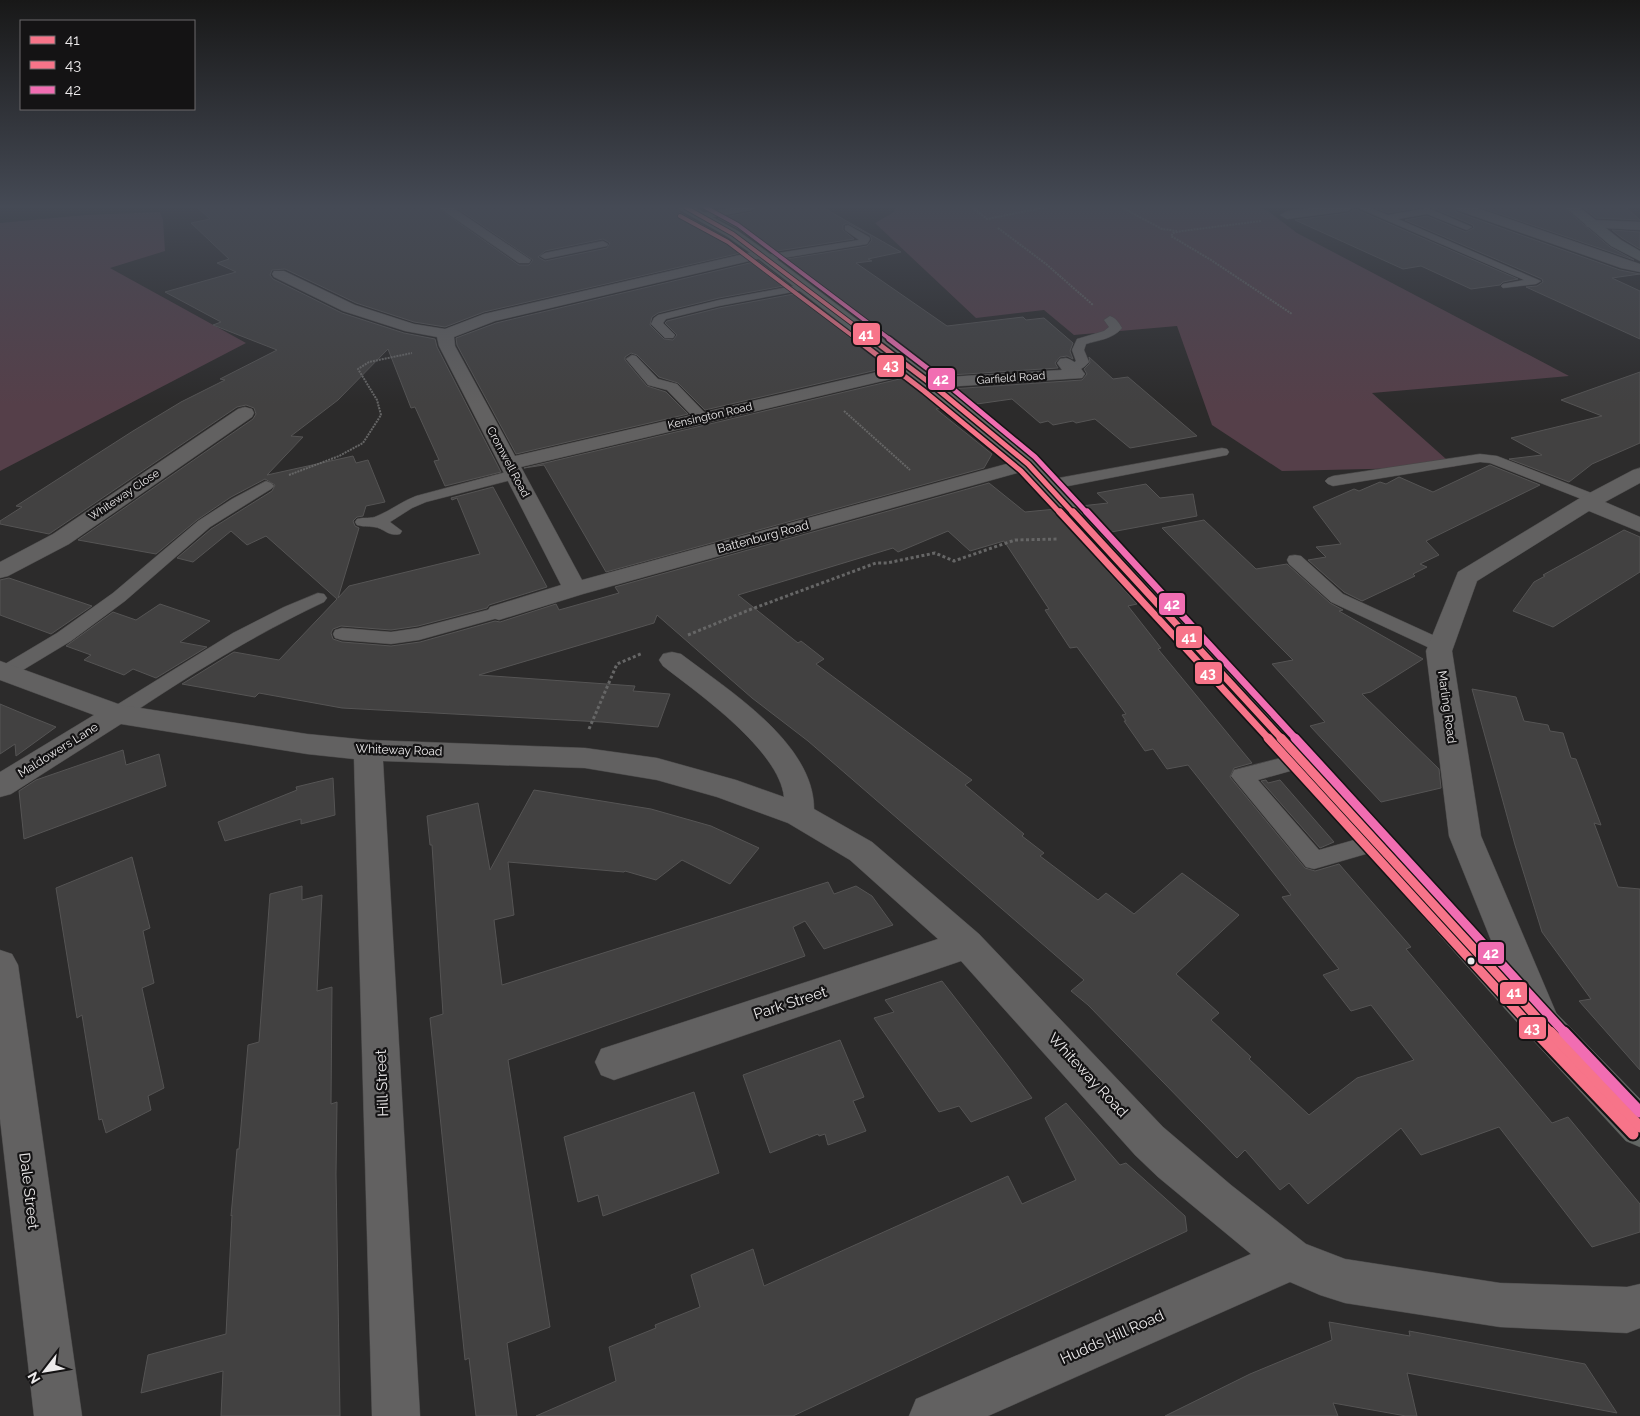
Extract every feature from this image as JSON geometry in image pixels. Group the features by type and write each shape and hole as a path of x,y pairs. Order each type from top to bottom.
{"main road":[{"path":"786,273 921,376 1028,464 1544,1027 1640,1127"}],"street":[{"path":"279,274 349,308 411,328 447,334 490,318 689,273"},
{"name":"Cromwell Road","path":"447,334 445,339 447,346 575,589"},
{"name":"Garfield Road","path":"921,376 1076,374 1069,366"},
{"name":"Kensington Road","path":"511,469 702,418 822,390 921,376"},
{"name":"Whiteway Close","path":"0,571 61,539 245,413"},
{"name":"Battenburg Road","path":"499,612 575,589 1028,464"},
{"name":"Marling Road","path":"1544,1027 1465,836 1439,652 1466,577 1591,501 1640,474"},
{"path":"1591,501 1640,525"},
{"path":"662,655 758,730 796,783 799,815"},
{"name":"Whiteway Road","path":"3,671 117,714 297,743 368,750 576,757 657,769 725,788 799,815 860,852 967,944 1154,1146 1216,1200 1291,1259 1320,1273 1345,1281 1500,1305 1636,1315"},
{"name":"Maldowers Lane","path":"0,786 117,714"},
{"name":"Hill Street","path":"368,750 396,1416"},
{"name":"Park Street","path":"614,1062 967,944"},
{"name":"Dale Street","path":"0,965 58,1416"},
{"name":"Hudds Hill Road","path":"933,1416 1291,1259"}],"lane":[{"path":"1507,286 1536,281 1517,273"},
{"path":"669,335 657,324 662,317 719,303 804,287"},
{"path":"1069,366 1083,362 1078,350 1081,342 1108,334 1116,328 1110,320"},
{"path":"632,359 653,382 672,386 702,418"},
{"path":"1048,485 1222,452"},
{"path":"1333,481 1480,458 1492,459 1591,501"},
{"path":"379,522 406,505 422,498 511,469"},
{"path":"3,671 64,637 119,597 204,524 266,486"},
{"path":"363,522 379,522 394,531"},
{"path":"1295,560 1337,598 1441,646"},
{"path":"117,714 222,646 318,598"},
{"path":"342,634 391,638 419,634 499,612"},
{"path":"1300,761 1242,776 1314,860 1375,843"}],"path":[{"path":"1056,273 1110,320"},
{"path":"1231,273 1292,314"},
{"path":"266,486 301,470 340,456 363,443 381,415 377,400 358,369 369,362 394,357"},
{"path":"822,390 934,490"},
{"path":"687,635 876,563 887,563 935,553 954,561 1015,540 1097,538"},
{"path":"576,757 616,664 662,655"}],"shaded area":[{"path":"0,273 119,273 246,343 0,471"},
{"path":"928,273 1373,273 1569,376 1372,393 1455,467 1282,471 1212,425 1177,326 1074,335 1044,310 976,318"}],"building":[{"path":"232,273 271,273 273,279 342,313 404,333 435,339 437,347 501,472 445,486 434,461 439,460 415,407 411,408 388,349 338,400 291,436 303,437 267,475 353,456 356,463 368,460 385,502 366,506 363,516 357,517 353,521 355,526 359,528 338,598 349,586 480,554 457,498 452,500 451,498 493,487 547,587 489,605 487,608 418,626 391,630 341,626 333,629 331,633 333,639 342,642 391,646 420,642 495,621 500,622 556,604 559,610 619,593 615,587 989,483 1025,512 1056,509 1081,537 1078,538 1137,604 1128,606 1161,648 1158,649 1252,763 1234,768 1230,777 1305,868 1315,871 1339,864 1411,947 1406,949 1552,1123 1568,1117 1640,1204 1640,1232 1592,1247 1499,1127 1421,1155 1401,1128 1308,1204 1289,1183 1280,1190 1245,1150 1237,1158 1088,1005 1071,991 1084,980 808,741 752,698 657,615 654,623 479,675 635,686 633,691 670,694 658,727 602,722 342,708 259,693 255,697 182,684 234,652 279,660 337,599 266,536 247,545 231,531 193,562 177,558 211,529 272,491 275,485 265,479 231,497 197,520 156,554 78,540 253,419 256,414 254,408 246,405 237,407 49,534 0,524 0,521 22,507 16,506 133,431 181,402 225,380 220,379 277,350 213,325 221,322 165,292","holes":["948,531 970,551 1004,541 1049,609 1045,610 1070,648 1077,647 1126,714 1122,715 1126,721 1124,721 1145,751 1153,749 1167,769 1188,765 1291,895 1282,897 1339,969 1323,975 1351,1011 1371,1005 1414,1060 1357,1078 1309,1115 1249,1059 1251,1057 1211,1020 1219,1013 1176,974 1239,915 1182,873 1134,914 1106,893 1098,900 1040,856 1044,853 965,785 972,780 816,664 824,659 801,641 798,643 738,595 893,548 898,552"]},
{"path":"294,273 653,273 484,312 445,327 414,322 356,303"},
{"path":"707,273 774,273 789,285 719,298 658,313 652,317 650,325 664,339 673,340 677,335 665,323 667,321 719,308 799,293 894,366 705,410 678,383 659,377 637,355 631,353 625,357 625,360 647,386 666,392 688,414 516,454 457,345 456,338 496,323"},
{"path":"798,273 871,273 947,326 1023,317 1026,320 1044,318 1073,343 1070,351 1073,359 1067,356 1060,357 1055,363 1058,368 935,376"},
{"path":"1436,273 1504,273 1518,279 1503,282 1500,285 1471,289"},
{"path":"1528,273 1640,274 1612,278 1640,291 1640,339 1526,287 1537,286 1543,282 1542,279"},
{"path":"1089,357 1113,379 1128,377 1197,436 1130,448 1095,419 1053,425 1048,421 1040,423 1012,399 970,405 951,389 1082,380 1087,374 1084,369 1090,363"},
{"path":"1640,372 1640,443 1592,464 1569,482 1509,459 1542,455 1511,438 1602,416 1561,400"},
{"path":"908,377 946,408 936,409 992,454 984,468 606,572 544,465 524,468"},
{"path":"1490,465 1540,485 1426,541 1439,555 1420,564 1427,567 1413,574 1415,576 1362,601 1344,592 1308,560 1326,557 1316,547 1341,544 1313,507 1354,489 1359,491 1380,482 1386,484 1399,477 1433,492"},
{"path":"1146,484 1160,498 1193,494 1197,516 1106,533 1081,506 1108,503 1097,493"},
{"path":"1204,520 1256,569 1287,564 1330,603 1343,610 1339,611 1423,659 1371,692 1362,694 1439,769 1441,788 1381,802 1310,726 1325,722 1272,664 1293,660 1162,528"},
{"path":"1624,530 1640,537 1640,572 1553,627 1513,611 1534,582 1545,576 1543,575"},
{"path":"9,578 92,606 51,634 0,615 0,580"},
{"path":"160,604 210,621 180,642 207,647 156,678 133,669 124,675 84,660 91,655 66,646 113,612 136,620"},
{"path":"1472,689 1516,697 1524,721 1548,725 1550,731 1563,733 1571,758 1576,759 1601,825 1594,823 1618,887 1640,889 1640,1070 1579,1001 1591,999 1542,932 1515,845"},
{"path":"0,704 56,727 16,756 15,744 0,754"},
{"path":"123,750 126,765 159,754 166,786 24,839 19,791 36,780"},
{"path":"333,778 335,815 301,824 301,819 225,841 218,822 297,790 296,787"},
{"path":"1266,780 1268,783 1280,780 1334,842 1320,848 1261,781"},
{"path":"534,790 651,809 711,826 759,848 730,884 682,860 656,880 625,871 508,862 514,915 494,920 502,985 828,882 834,894 856,886 872,896 893,925 824,949 805,921 793,927 805,956 508,1060 550,1327 507,1343 517,1416 476,1416 469,1358 465,1360 430,1018 443,1014 432,845 430,845 427,816 478,803 490,870"},
{"path":"132,857 150,928 143,931 154,983 142,988 164,1088 148,1096 151,1110 106,1133 102,1119 99,1120 82,1015 77,1018 56,888"},
{"path":"302,886 302,900 322,895 317,991 332,987 331,1104 337,1102 336,1174 340,1416 221,1416 223,1371 141,1393 148,1355 226,1334 231,1216 237,1149 239,1149 248,1045 259,1042 270,894"},
{"path":"942,981 1032,1098 971,1122 959,1106 939,1112 874,1018 894,1012 885,1000"},
{"path":"840,1040 864,1097 853,1101 866,1131 828,1145 825,1134 819,1136 818,1134 770,1153 743,1075"},
{"path":"694,1092 719,1173 603,1216 598,1195 578,1202 564,1137"},
{"path":"1066,1103 1120,1165 1126,1163 1185,1216 1187,1231 793,1416 536,1416 616,1381 609,1347 656,1328 655,1325 700,1307 691,1275 753,1249 764,1286 1008,1176 1022,1204 1076,1180 1045,1118"},
{"path":"1329,1322 1410,1336 1409,1331 1585,1364 1617,1413 1407,1373 1417,1416 1406,1416 1333,1403 1338,1416 1165,1416 1250,1374 1332,1340"}],"transit line":[{"name":"43","path":"770,273 924,391 1021,471 1171,632 1538,1034 1633,1134"},
{"name":"41","path":"786,273 930,383 1028,464 1178,625 1545,1027 1640,1127"},
{"name":"42","path":"802,273 936,375 1035,457 1185,618 1552,1020 1640,1112"}]}
